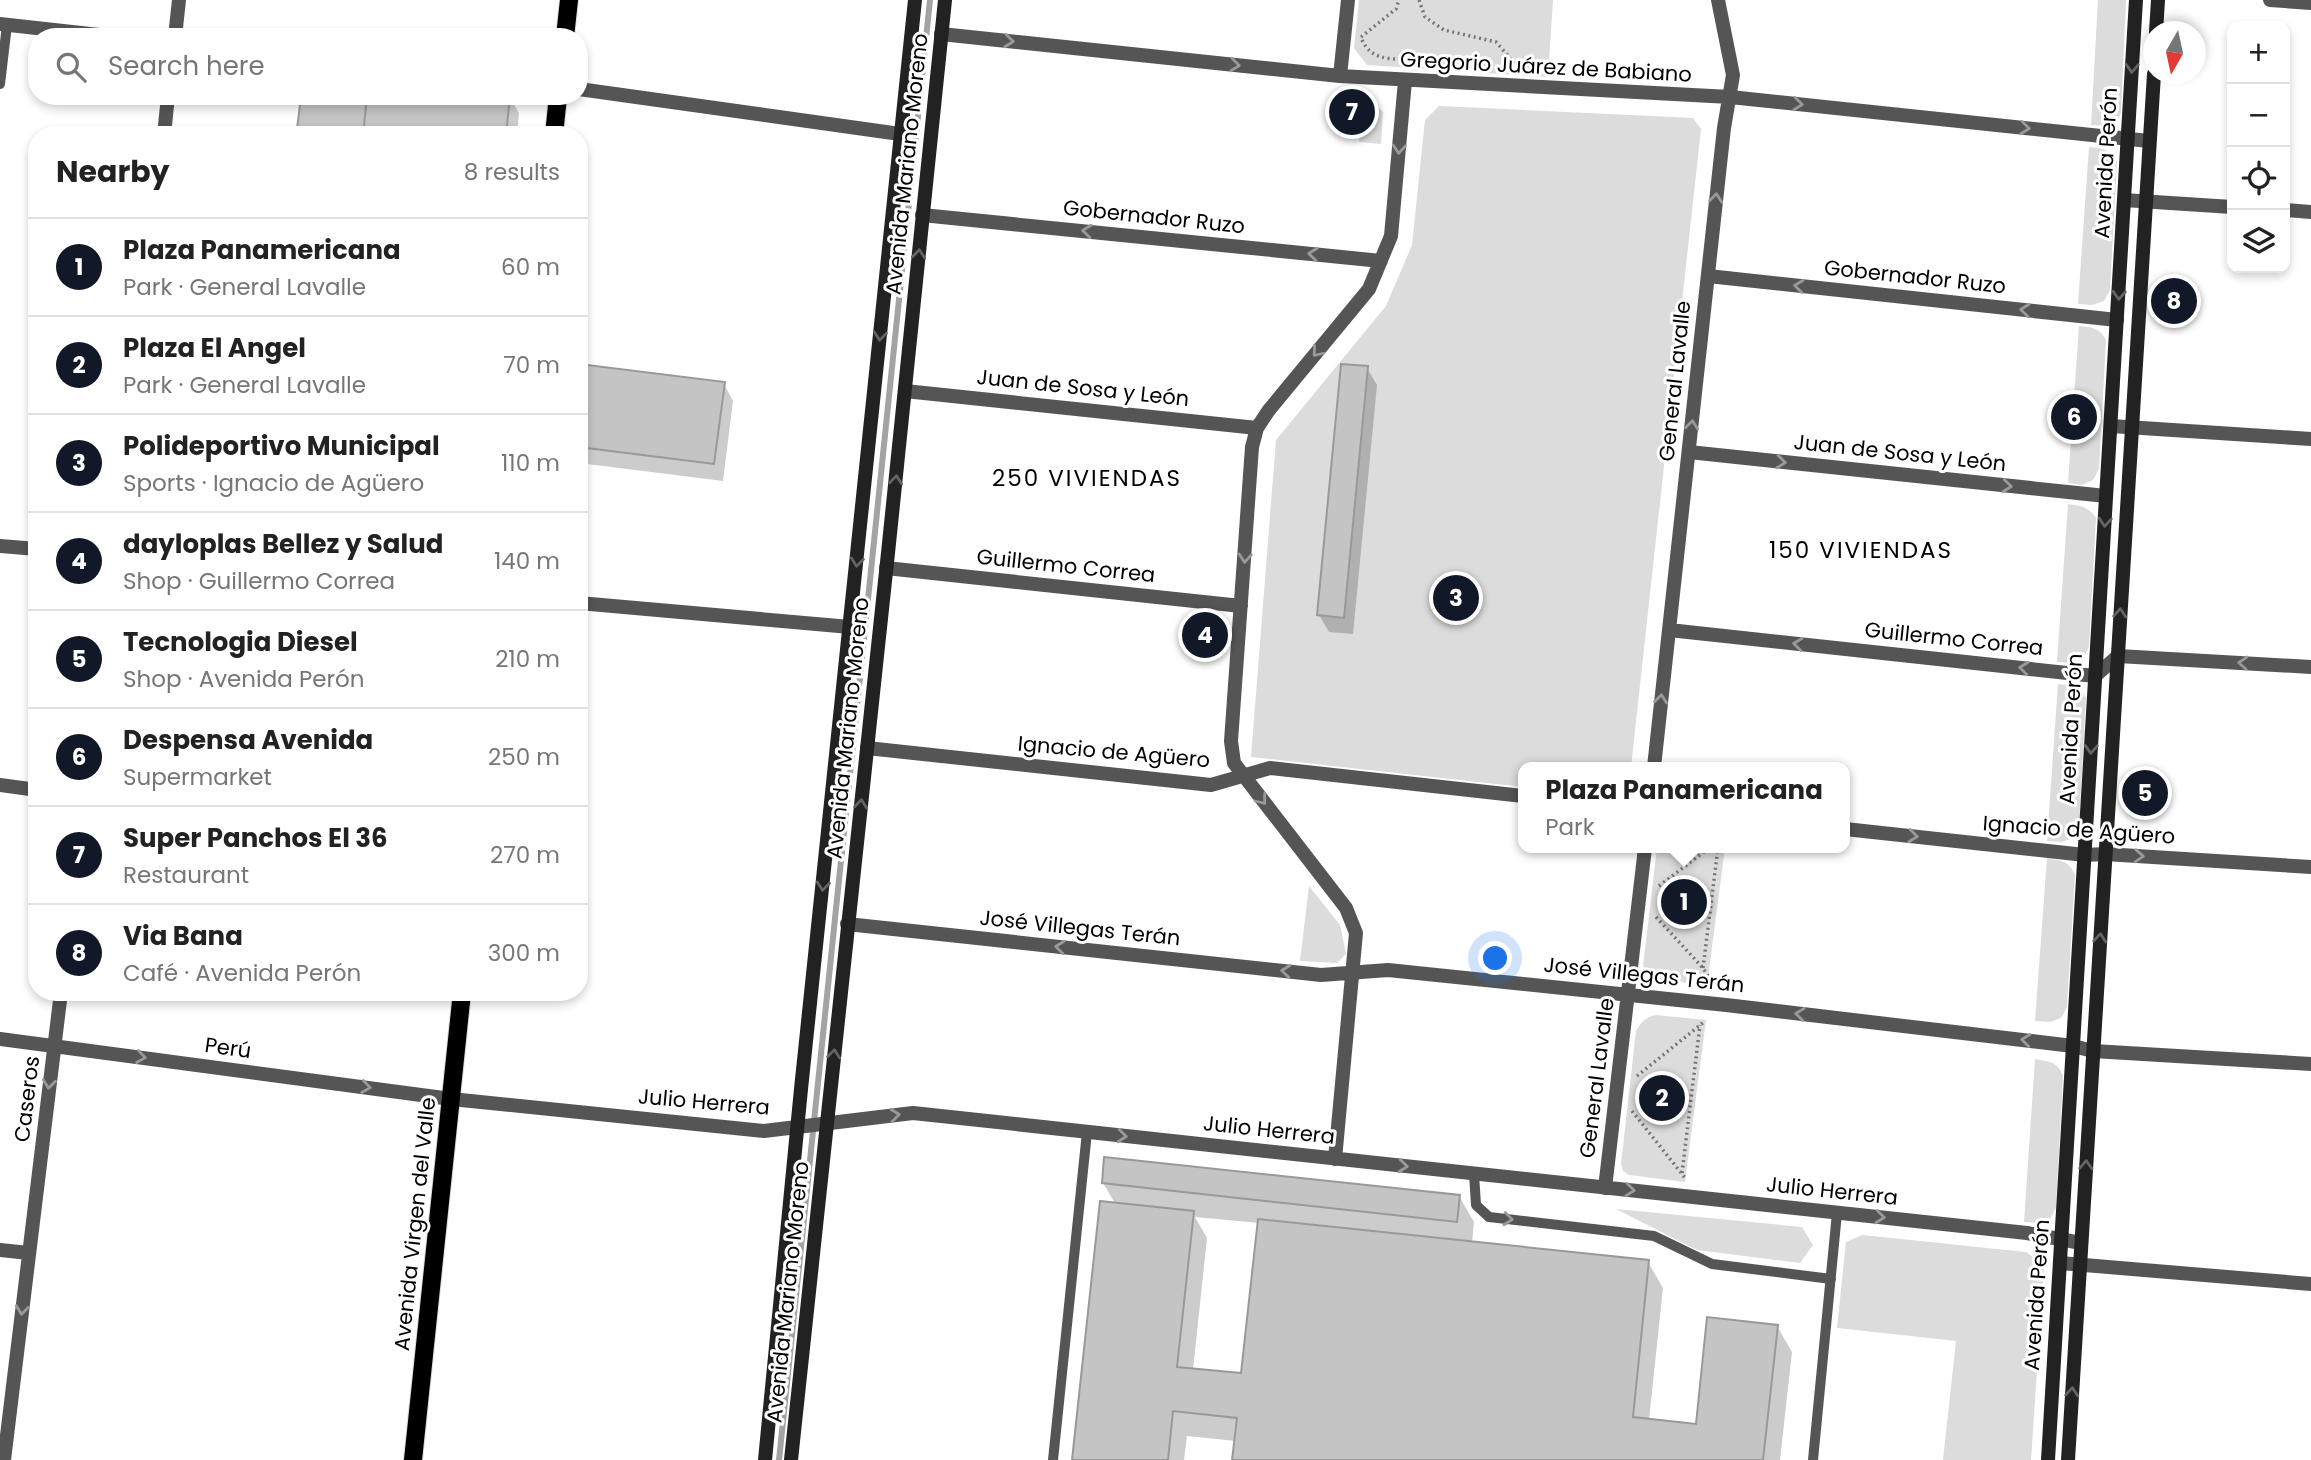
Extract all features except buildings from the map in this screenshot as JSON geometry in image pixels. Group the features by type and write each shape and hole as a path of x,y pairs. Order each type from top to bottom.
{"main road":[{"path":"566,28 569,0"},
{"name":"Avenida Mariano Moreno","path":"765,1460 915,0"},
{"name":"Avenida Mariano Moreno","path":"791,1460 945,0"},
{"name":"Avenida Perón","path":"2048,1460 2136,0"},
{"path":"2157,21 2158,0"},
{"name":"Avenida Perón","path":"2068,1460 2153,84"},
{"path":"555,126 557,105"},
{"name":"Avenida Virgen del Valle","path":"413,1460 461,1001"}],"street":[{"path":"176,28 179,0"},
{"path":"1340,76 1348,0"},
{"name":"General Lavalle","path":"1655,762 1724,128 1733,75 1718,0"},
{"path":"2270,0 2311,3"},
{"path":"4,25 32,28"},
{"name":"Gregorio Juárez de Babiano","path":"941,34 1340,76 1730,97 2149,141"},
{"path":"1335,1159 1356,933 1346,908 1234,763 1231,741 1252,447 1257,428 1369,289 1381,261 1391,236 1405,81"},
{"path":"588,90 900,134"},
{"path":"165,126 167,105"},
{"path":"2124,200 2227,207"},
{"path":"2290,210 2311,212"},
{"name":"Gobernador Ruzo","path":"922,215 1381,261"},
{"name":"Gobernador Ruzo","path":"1708,276 2117,320"},
{"name":"Juan de Sosa y León","path":"905,391 1257,428"},
{"path":"2111,426 2311,439"},
{"name":"Juan de Sosa y León","path":"1689,452 2106,496"},
{"path":"0,546 28,548"},
{"name":"Guillermo Correa","path":"886,568 1241,606"},
{"path":"588,604 850,627"},
{"name":"Guillermo Correa","path":"1669,630 2095,676"},
{"path":"2095,676 2118,656 2311,667"},
{"name":"Ignacio de Agüero","path":"867,748 1212,785 1270,768 1518,795"},
{"path":"0,785 28,789"},
{"name":"Ignacio de Agüero","path":"1850,830 2085,855 2311,867"},
{"name":"General Lavalle","path":"1605,1188 1645,853"},
{"name":"José Villegas Terán","path":"848,924 1321,975 1388,970 1726,1005 2073,1046 2093,1051 2311,1064"},
{"name":"Caseros","path":"4,1460 60,1001"},
{"name":"Perú","path":"0,1039 451,1099"},
{"name":"Julio Herrera","path":"451,1099 764,1131 913,1113 2027,1233 2081,1243"},
{"path":"0,1250 29,1253"},
{"path":"2060,1264 2311,1284"}],"lane":[{"path":"0,84 4,25"},
{"path":"1053,1460 1087,1132"},
{"path":"1474,1174 1476,1205 1489,1217 1654,1236 1712,1264 1831,1279"},
{"path":"1813,1460 1837,1213"}],"path":[{"path":"1360,38 1396,9 1399,0"},
{"path":"1419,0 1425,17 1444,30 1496,42 1518,68 1504,67"},
{"path":"1362,25 1360,38 1366,50 1380,58 1407,60"},
{"path":"1699,1198 1617,1091 1726,1005 1703,968 1640,900 1702,853"},
{"path":"1703,968 1717,853"},
{"path":"1682,1174 1700,1025"}],"shaded area":[{"path":"1359,0 1553,0 1548,77 1367,65 1354,48"},
{"path":"2098,0 2126,0 2121,113 2117,122 2106,126 2091,125"},
{"path":"1364,99 1373,101 1383,112 1381,144 1359,142"},
{"path":"1439,106 1693,118 1701,129 1632,762 1518,762 1518,786 1251,757 1276,440 1386,306 1412,245 1425,120"},
{"path":"2089,147 2105,150 2117,161 2110,290 2104,301 2092,305 2078,304"},
{"path":"2079,326 2095,329 2106,340 2099,469 2093,480 2082,485 2068,483"},
{"path":"2068,504 2090,511 2096,518 2089,647 2083,659 2072,663 2057,662"},
{"path":"2058,684 2074,687 2086,698 2079,827 2073,838 2062,842 2047,841"},
{"path":"1656,853 1724,853 1707,985 1661,980 1651,977 1643,966"},
{"path":"2047,858 2067,864 2075,875 2067,1007 2061,1018 2050,1022 2035,1021"},
{"path":"1309,886 1340,925 1346,954 1337,963 1300,961"},
{"path":"1656,1015 1706,1020 1685,1182 1629,1175 1623,1171 1621,1164 1636,1031 1644,1020"},
{"path":"2035,1059 2055,1065 2063,1076 2056,1208 2050,1219 2038,1223 2024,1222"},
{"path":"1616,1209 1802,1227 1813,1245 1800,1263 1697,1250"},
{"path":"1862,1235 2026,1252 2044,1265 2031,1460 1943,1460 1956,1341 1837,1328 1846,1242"}],"waterway":[{"path":"779,1460 930,0"}],"place":[{"name":"Super Panchos El 36","path":"1352,112"},
{"name":"Via Bana","path":"2174,301"},
{"name":"Despensa Avenida","path":"2074,417"},
{"name":"Polideportivo Municipal","path":"1456,598"},
{"name":"dayloplas Bellez y Salud","path":"1205,635"},
{"name":"Tecnologia Diesel","path":"2145,793"},
{"name":"Plaza Panamericana","path":"1684,902"},
{"name":"Plaza El Angel","path":"1662,1098"}],"district":[{"name":"250 VIVIENDAS","path":"1087,478"},
{"name":"150 VIVIENDAS","path":"1861,550"}]}
